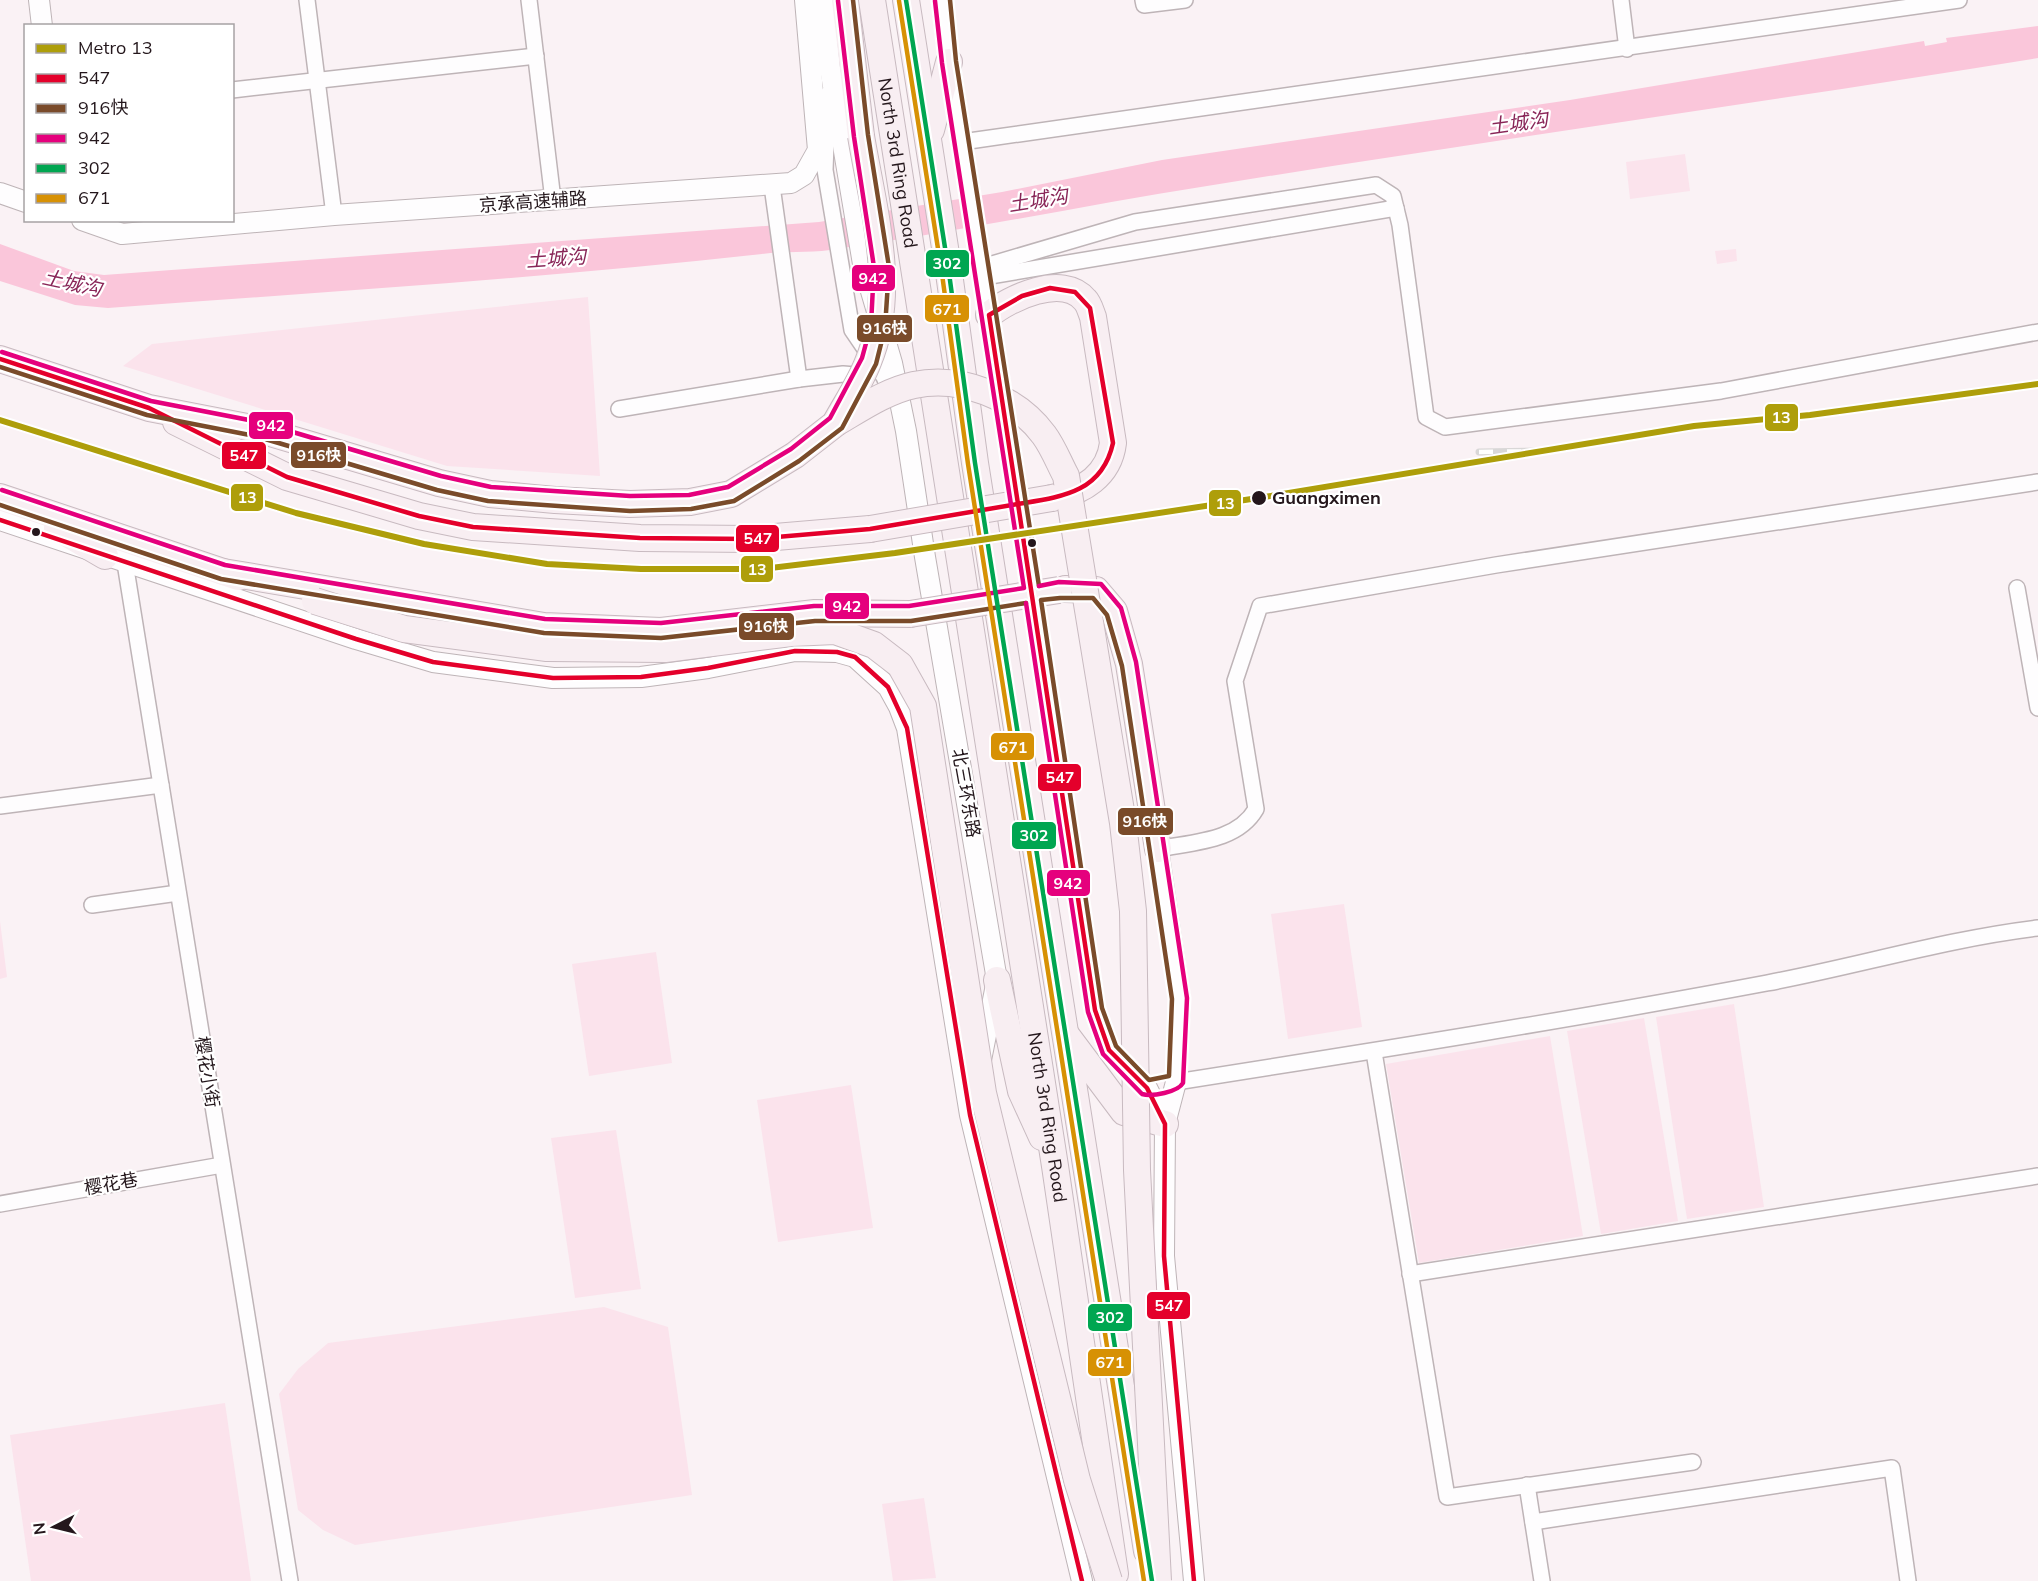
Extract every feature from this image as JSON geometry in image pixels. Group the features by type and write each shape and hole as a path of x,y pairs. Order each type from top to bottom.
{"highway":[{"path":"836,423 869,361 878,326 882,267 861,136 845,0"},
{"name":"North 3rd Ring Road","path":"872,0 1055,1166 1116,1581"},
{"name":"North 3rd Ring Road","path":"906,0 949,273 975,463 1152,1581"},
{"path":"928,139 948,62"},
{"path":"149,408 287,477 419,516 473,527 640,538 752,538 870,529 1072,494 1088,484 1111,458 1113,443 1093,317 1085,299 1068,290 1033,292 1005,302 989,315"},
{"path":"0,359 149,408 257,429 439,483 490,494 630,504 690,502 731,494 795,455 836,423 877,399 914,385 957,383 990,394 1019,409 1045,436 1066,476 1123,823 1133,910 1137,1170 1158,1581"},
{"path":"3,506 115,559"},
{"path":"3,506 404,629 547,648 665,649 791,633 835,631 874,645 900,665 923,706 983,1093 1077,1480 1109,1581"},
{"path":"223,572 544,626 662,631 815,613 910,614 1059,590 1096,590 1114,611 1130,664 1158,849"},
{"path":"998,980 1021,1091 1055,1166"},
{"path":"1065,1034 1124,1112 1165,1124"}],"street":[{"path":"39,0 42,24"},
{"path":"307,0 334,215"},
{"path":"530,0 553,201"},
{"name":"京承高速辅路","path":"88,222 122,234 334,215 790,183 804,175 818,150 805,0"},
{"name":"北三环东路","path":"823,0 830,68 863,264 892,363 906,431 925,557 998,980 970,1115 1082,1581"},
{"path":"942,0 948,62 982,264 1095,1010 1109,1050 1147,1088 1165,1124"},
{"path":"1143,0 1144,5 1185,0"},
{"path":"1621,0 1627,48"},
{"path":"964,150 1627,48 1959,0"},
{"path":"234,90 536,56"},
{"path":"830,68 825,170 852,330 886,382 906,431"},
{"path":"982,264 1135,222 1376,185 1393,196 1396,208 1426,417 1445,427 1721,391 2038,332"},
{"path":"771,186 799,380"},
{"path":"0,193 24,201"},
{"path":"982,264 1396,208"},
{"path":"620,409 843,374 876,377 886,382"},
{"path":"1194,1581 1164,1256 1165,1124 1176,1082 1180,999 1158,849 1231,834 1249,821 1256,809 1235,681 1260,606 1496,565 2038,482"},
{"path":"115,559 433,662 542,676 641,677 708,668 795,651 827,651 855,657 888,687 900,707 907,728 970,1115"},
{"name":"樱花小街","path":"115,559 161,785 290,1581"},
{"path":"2017,588 2038,708"},
{"path":"0,806 161,785"},
{"path":"92,905 178,893"},
{"path":"1147,1088 1374,1052 1769,983 1990,934 2038,928"},
{"path":"1374,1052 1447,1497 1693,1462"},
{"name":"樱花巷","path":"0,1204 222,1165"},
{"path":"1410,1274 2038,1176"},
{"path":"1533,1522 1892,1468 1908,1581"},
{"path":"1527,1485 1542,1581"}],"shaded area":[{"path":"1685,154 1690,191 1630,199 1626,162"},
{"path":"1736,249 1737,261 1717,264 1715,251"},
{"path":"588,297 600,476 447,466 123,366 152,344"},
{"path":"1344,904 1362,1027 1288,1039 1271,914"},
{"path":"0,921 7,977 0,979"},
{"path":"656,952 672,1063 589,1076 572,964"},
{"path":"1734,1004 1764,1207 1687,1219 1656,1017"},
{"path":"1644,1018 1678,1221 1601,1234 1567,1031"},
{"path":"1550,1036 1583,1236 1419,1263 1386,1064"},
{"path":"851,1085 873,1228 778,1242 757,1100"},
{"path":"616,1130 641,1289 575,1298 551,1138"},
{"path":"604,1307 668,1327 692,1495 355,1545 323,1530 298,1510 279,1394 298,1369 328,1343"},
{"path":"225,1403 251,1581 31,1581 10,1435"},
{"path":"924,1498 936,1578 893,1581 882,1504"}],"water":[{"name":"土城沟","path":"2038,26 2038,58 1311,169 830,250 771,253 435,284 108,308 75,305 0,281 0,244 74,271 104,275 819,222 1002,192 1162,160 1570,100 1924,41 1925,46 1947,42 1946,38"}],"railway":[{"path":"1479,452 1547,451"}],"metro line":[{"name":"13","path":"0,420 296,513 424,544 547,564 641,569 762,569 895,553 1258,498 1694,426 1810,415 2038,384"}],"transit line":[{"name":"916快","path":"0,367 147,415 255,436 437,490 488,501 630,511 691,509 734,501 799,461 842,428 876,364 885,328 889,267 868,135 853,0"},
{"name":"302","path":"906,0 949,273 975,463 1152,1581"},
{"name":"916快","path":"950,0 956,61 1039,586"},
{"name":"942","path":"2,352 151,401 259,422 441,476 491,487 630,496 689,495 728,487 791,449 830,418 862,358 871,325 874,267 854,137 838,1"},
{"name":"671","path":"899,1 942,274 968,464 1144,1581"},
{"name":"942","path":"2,490 225,565 545,619 661,623 814,606 909,606 1024,588 942,63 935,1"},
{"name":"547","path":"1050,288 1075,292 1090,308 1113,443 1108,460 1100,473 1078,490 1049,499 1018,504 989,315 1022,296 1050,288"},
{"name":"547","path":"0,359 149,408 287,477 419,516 473,527 640,538 752,539 870,529 1018,504"},
{"name":"547","path":"1018,504 1095,1010 1109,1050 1147,1088 1165,1124 1164,1256 1194,1581"},
{"name":"916快","path":"0,505 221,579 544,633 661,638 815,621 911,621 1026,603"},
{"name":"547","path":"0,520 356,639 433,662 553,678 641,677 708,668 795,651 837,652 855,657 888,687 907,728 970,1115 1082,1581"},
{"name":"942","path":"1026,603 1088,1012 1103,1054 1142,1094 1164,1093 1176,1089 1183,1083 1187,998 1136,662 1121,608 1101,584 1059,582 1039,586"},
{"name":"916快","path":"1060,598 1093,598 1107,615 1122,666 1172,999 1169,1076 1149,1080 1116,1046 1102,1008 1041,600 1060,598"}],"place":[{"name":"Guangximen","path":"1259,498"}]}
